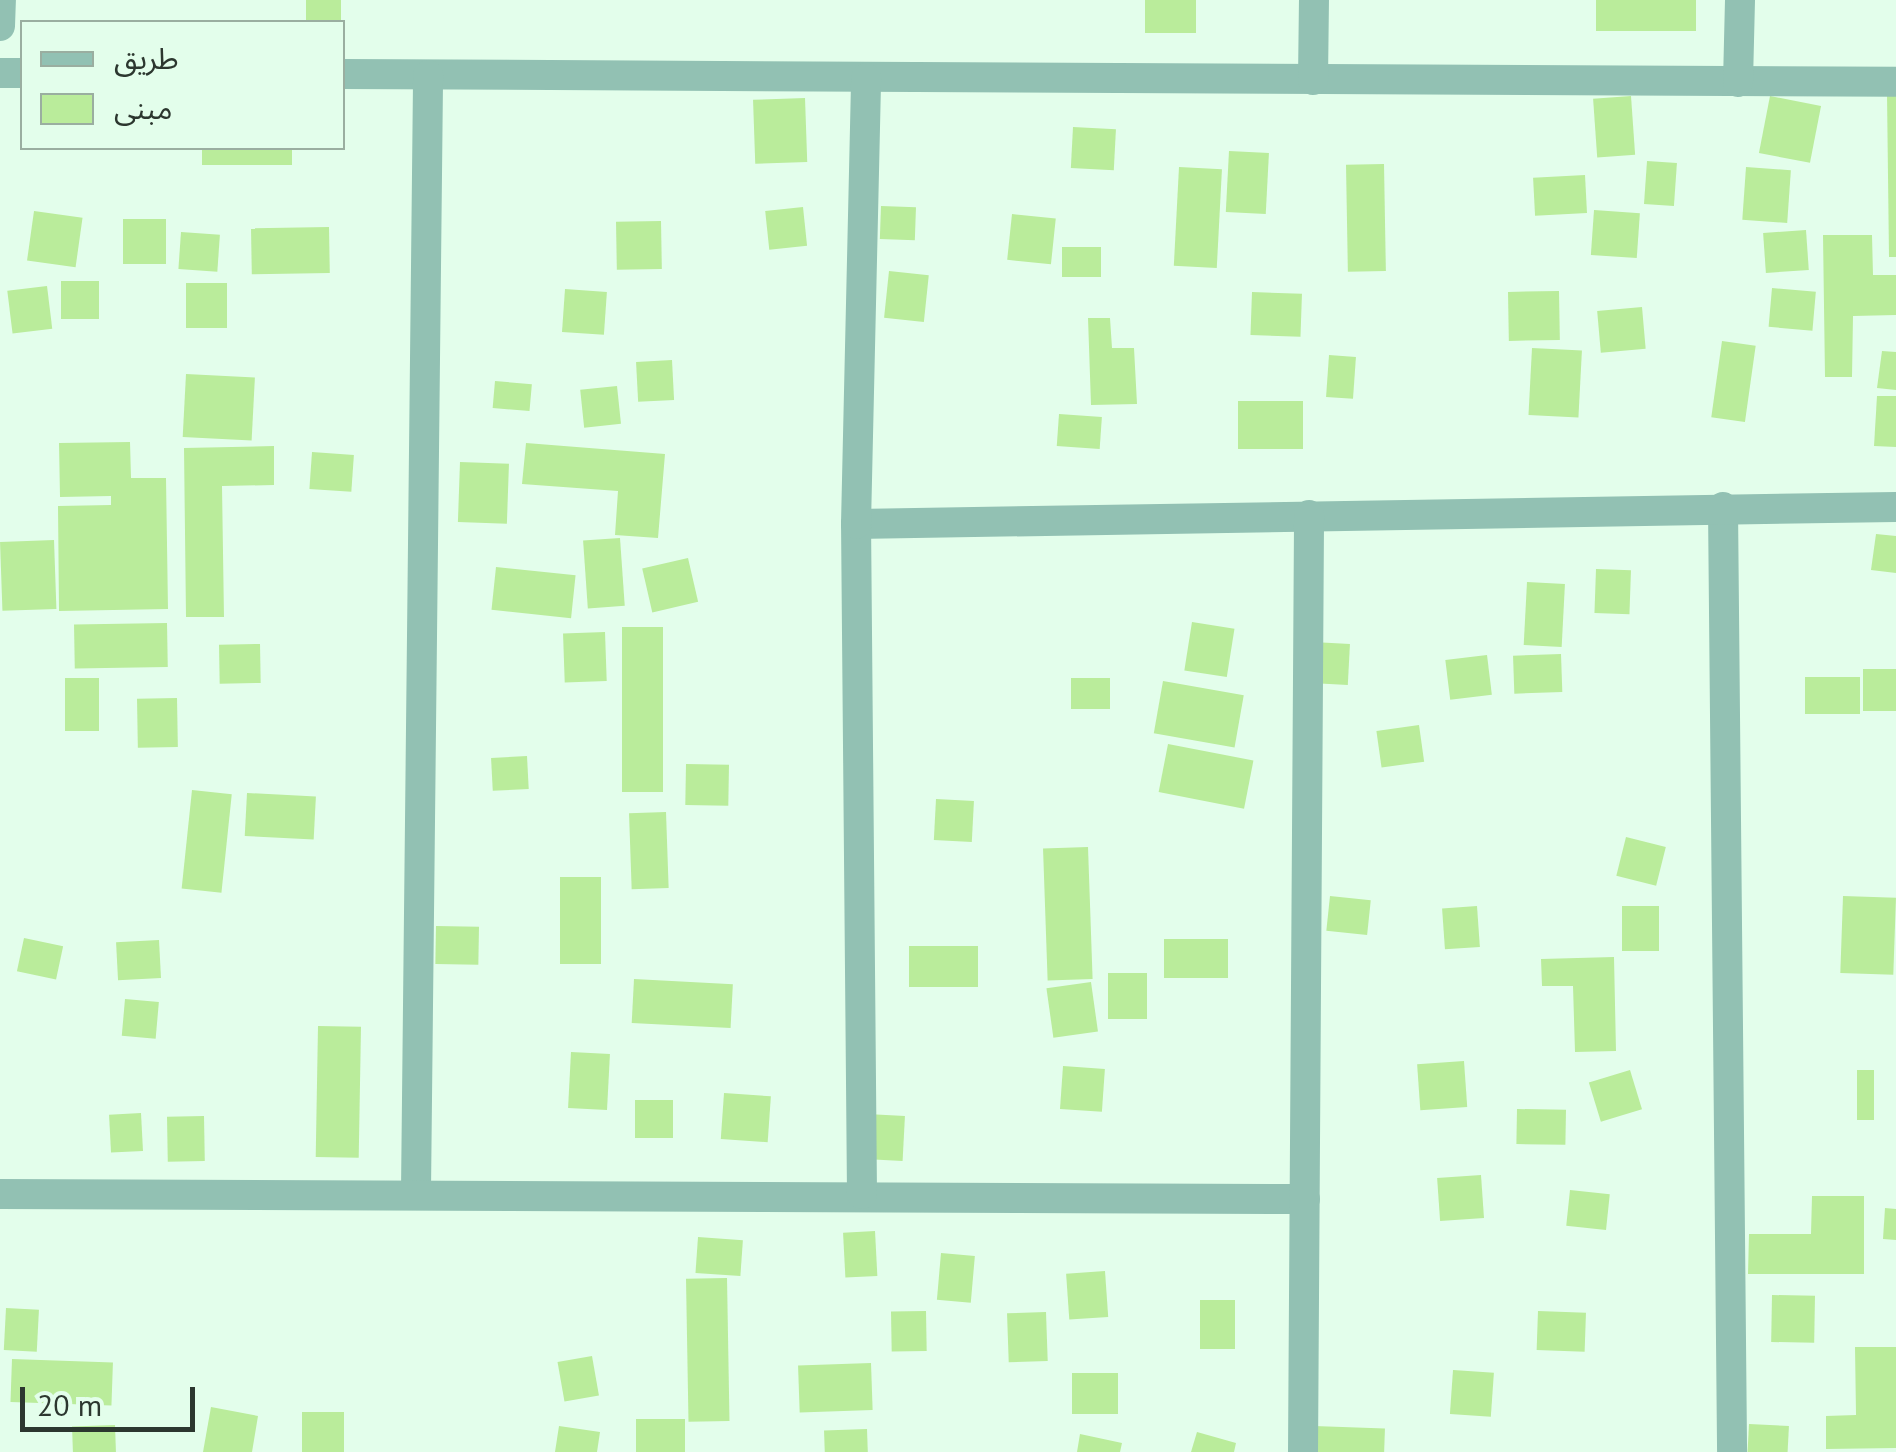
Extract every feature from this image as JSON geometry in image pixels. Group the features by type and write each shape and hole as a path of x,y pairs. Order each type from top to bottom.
{"street":[{"path":"0,0 0,26"},
{"path":"1313,80 1314,0"},
{"path":"1738,82 1740,0"},
{"path":"345,74 1896,82"},
{"path":"416,1191 428,75"},
{"path":"862,1194 856,524 866,78"},
{"path":"856,524 1723,506 1896,507"},
{"path":"1723,506 1732,1452"},
{"path":"1303,1452 1309,514"},
{"path":"0,1194 416,1191 1306,1199"}],"building":[{"path":"306,0 341,0 341,20 306,20"},
{"path":"1145,0 1196,0 1196,33 1145,33"},
{"path":"1596,0 1696,0 1696,31 1596,31"},
{"path":"1896,93 1896,257 1889,257 1887,94"},
{"path":"1631,96 1635,155 1597,158 1593,99"},
{"path":"1770,96 1821,106 1810,163 1759,153"},
{"path":"805,98 807,162 755,164 753,100"},
{"path":"1073,127 1116,129 1114,170 1071,168"},
{"path":"202,150 292,150 292,165 202,165"},
{"path":"1229,151 1269,153 1266,214 1226,212"},
{"path":"1647,161 1677,163 1674,206 1644,204"},
{"path":"1384,164 1386,271 1348,272 1346,165"},
{"path":"1179,167 1222,169 1217,268 1174,266"},
{"path":"1746,167 1791,170 1787,223 1742,220"},
{"path":"1585,175 1587,213 1535,216 1533,178"},
{"path":"881,206 916,207 915,240 880,239"},
{"path":"803,207 807,246 769,250 765,211"},
{"path":"1594,210 1640,213 1637,258 1591,255"},
{"path":"34,211 83,218 76,267 27,261"},
{"path":"1012,214 1056,219 1051,264 1007,260"},
{"path":"123,219 166,219 166,264 123,264"},
{"path":"661,221 662,269 617,270 616,222"},
{"path":"329,227 330,273 252,274 251,228"},
{"path":"1806,230 1809,270 1766,273 1763,233"},
{"path":"181,232 220,235 217,272 178,269"},
{"path":"1823,235 1872,235 1873,275 1896,275 1896,315 1853,316 1852,377 1825,377"},
{"path":"1062,247 1101,247 1101,277 1062,277"},
{"path":"889,271 929,275 924,322 884,318"},
{"path":"61,281 99,281 99,319 61,319"},
{"path":"186,283 227,283 227,328 186,328"},
{"path":"47,286 52,329 13,334 7,291"},
{"path":"1772,288 1816,292 1812,331 1769,327"},
{"path":"565,289 607,292 604,335 562,332"},
{"path":"1559,291 1560,340 1509,341 1508,292"},
{"path":"1252,292 1302,294 1300,337 1250,335"},
{"path":"1642,307 1646,349 1601,353 1597,311"},
{"path":"1088,318 1110,318 1112,348 1134,348 1137,404 1091,405"},
{"path":"1722,341 1756,346 1745,422 1711,417"},
{"path":"1532,348 1582,351 1578,418 1528,415"},
{"path":"1882,351 1896,352 1896,390 1877,388"},
{"path":"1329,355 1356,357 1353,399 1326,397"},
{"path":"672,360 674,400 638,402 636,362"},
{"path":"186,374 255,378 252,441 183,437"},
{"path":"495,381 532,384 530,411 493,408"},
{"path":"617,386 621,424 584,428 580,390"},
{"path":"1877,396 1896,396 1896,447 1874,446"},
{"path":"1238,401 1303,401 1303,449 1238,449"},
{"path":"1059,414 1102,417 1100,449 1057,446"},
{"path":"130,442 131,478 166,478 168,609 59,611 58,506 111,505 111,496 60,497 59,443"},
{"path":"526,443 665,454 658,538 615,535 618,491 522,484"},
{"path":"274,446 274,485 222,486 224,617 186,617 184,448"},
{"path":"312,452 354,455 351,492 309,489"},
{"path":"460,462 509,464 507,524 458,522"},
{"path":"1876,534 1896,536 1896,573 1871,570"},
{"path":"620,538 625,606 588,608 583,541"},
{"path":"54,540 56,609 2,611 0,542"},
{"path":"688,558 698,602 652,612 642,569"},
{"path":"496,567 576,575 571,618 492,610"},
{"path":"1596,569 1631,570 1629,614 1594,613"},
{"path":"1527,582 1565,584 1562,647 1524,645"},
{"path":"1192,622 1234,629 1227,677 1184,670"},
{"path":"167,623 168,667 75,669 74,625"},
{"path":"622,627 663,627 663,792 622,792"},
{"path":"605,632 607,681 565,682 563,633"},
{"path":"1313,642 1350,644 1348,685 1311,683"},
{"path":"260,644 261,683 220,684 219,645"},
{"path":"1561,654 1562,692 1514,694 1513,656"},
{"path":"1487,655 1492,695 1450,700 1445,660"},
{"path":"1863,669 1896,669 1896,711 1863,711"},
{"path":"1805,677 1860,677 1860,714 1805,714"},
{"path":"65,678 99,678 99,731 65,731"},
{"path":"1071,678 1110,678 1110,709 1071,709"},
{"path":"1163,681 1244,695 1235,747 1154,733"},
{"path":"177,698 178,747 138,748 137,699"},
{"path":"1419,725 1424,762 1382,768 1376,731"},
{"path":"1168,744 1253,761 1244,809 1159,792"},
{"path":"527,756 529,789 493,791 491,758"},
{"path":"686,764 729,765 728,806 685,805"},
{"path":"192,790 232,794 221,893 182,888"},
{"path":"247,793 316,797 314,840 245,836"},
{"path":"936,799 974,801 972,842 934,840"},
{"path":"666,812 669,888 632,889 629,813"},
{"path":"1626,837 1666,847 1656,886 1616,876"},
{"path":"1088,847 1093,979 1048,980 1043,849"},
{"path":"560,877 601,877 601,964 560,964"},
{"path":"1330,896 1371,900 1367,935 1326,931"},
{"path":"1843,896 1896,898 1893,975 1840,973"},
{"path":"1477,906 1480,947 1445,949 1442,908"},
{"path":"1622,906 1659,906 1659,951 1622,951"},
{"path":"436,926 479,927 478,965 435,964"},
{"path":"24,938 63,946 56,980 17,971"},
{"path":"1164,939 1228,939 1228,978 1164,978"},
{"path":"159,940 161,978 118,980 116,942"},
{"path":"909,946 978,946 978,987 909,987"},
{"path":"1614,957 1616,1051 1575,1052 1573,986 1542,986 1541,959"},
{"path":"1108,973 1147,973 1147,1019 1108,1019"},
{"path":"634,979 733,984 731,1028 632,1023"},
{"path":"1091,982 1098,1032 1053,1038 1046,988"},
{"path":"125,999 159,1002 156,1039 122,1036"},
{"path":"318,1026 361,1027 359,1158 316,1157"},
{"path":"571,1052 610,1054 607,1110 568,1108"},
{"path":"1464,1061 1467,1107 1420,1110 1417,1064"},
{"path":"1063,1066 1105,1069 1102,1112 1060,1109"},
{"path":"1630,1070 1642,1109 1601,1122 1589,1083"},
{"path":"1857,1070 1874,1070 1874,1120 1857,1120"},
{"path":"724,1093 771,1096 768,1142 721,1139"},
{"path":"635,1100 673,1100 673,1138 635,1138"},
{"path":"1517,1109 1566,1110 1565,1145 1516,1144"},
{"path":"141,1113 143,1151 111,1153 109,1115"},
{"path":"867,1114 905,1116 903,1161 865,1159"},
{"path":"204,1116 205,1161 168,1162 167,1117"},
{"path":"1481,1175 1484,1218 1440,1221 1437,1178"},
{"path":"1570,1190 1610,1194 1606,1230 1566,1226"},
{"path":"1812,1196 1864,1196 1864,1274 1748,1274 1749,1234 1811,1234"},
{"path":"1885,1208 1896,1209 1896,1240 1883,1239"},
{"path":"875,1231 877,1276 845,1278 843,1233"},
{"path":"698,1237 743,1240 740,1276 695,1273"},
{"path":"941,1253 975,1256 971,1303 937,1300"},
{"path":"1105,1271 1108,1317 1069,1320 1066,1274"},
{"path":"727,1278 729,1421 689,1422 686,1279"},
{"path":"1772,1295 1815,1296 1814,1343 1771,1342"},
{"path":"1200,1300 1235,1300 1235,1349 1200,1349"},
{"path":"6,1308 39,1310 37,1352 4,1350"},
{"path":"926,1311 927,1351 892,1352 891,1312"},
{"path":"1538,1311 1586,1313 1585,1352 1537,1350"},
{"path":"1046,1312 1048,1361 1009,1362 1007,1313"},
{"path":"1855,1347 1896,1347 1896,1448 1826,1449 1826,1416 1856,1415"},
{"path":"592,1356 599,1395 564,1401 558,1362"},
{"path":"12,1359 113,1363 111,1405 10,1402"},
{"path":"871,1363 873,1410 800,1413 798,1366"},
{"path":"1453,1370 1494,1373 1491,1417 1450,1414"},
{"path":"1072,1373 1118,1373 1118,1414 1072,1414"},
{"path":"211,1407 258,1416 252,1452 203,1452"},
{"path":"302,1412 344,1412 344,1452 302,1452"},
{"path":"636,1419 685,1419 685,1452 636,1452"},
{"path":"1749,1424 1789,1426 1788,1452 1748,1452"},
{"path":"115,1425 116,1452 73,1452 72,1427"},
{"path":"559,1426 600,1432 597,1452 555,1452"},
{"path":"1314,1426 1385,1428 1384,1452 1313,1452"},
{"path":"867,1429 868,1452 825,1452 824,1431"},
{"path":"1197,1432 1236,1443 1234,1452 1191,1452"},
{"path":"1080,1434 1122,1443 1120,1452 1077,1452"}]}
